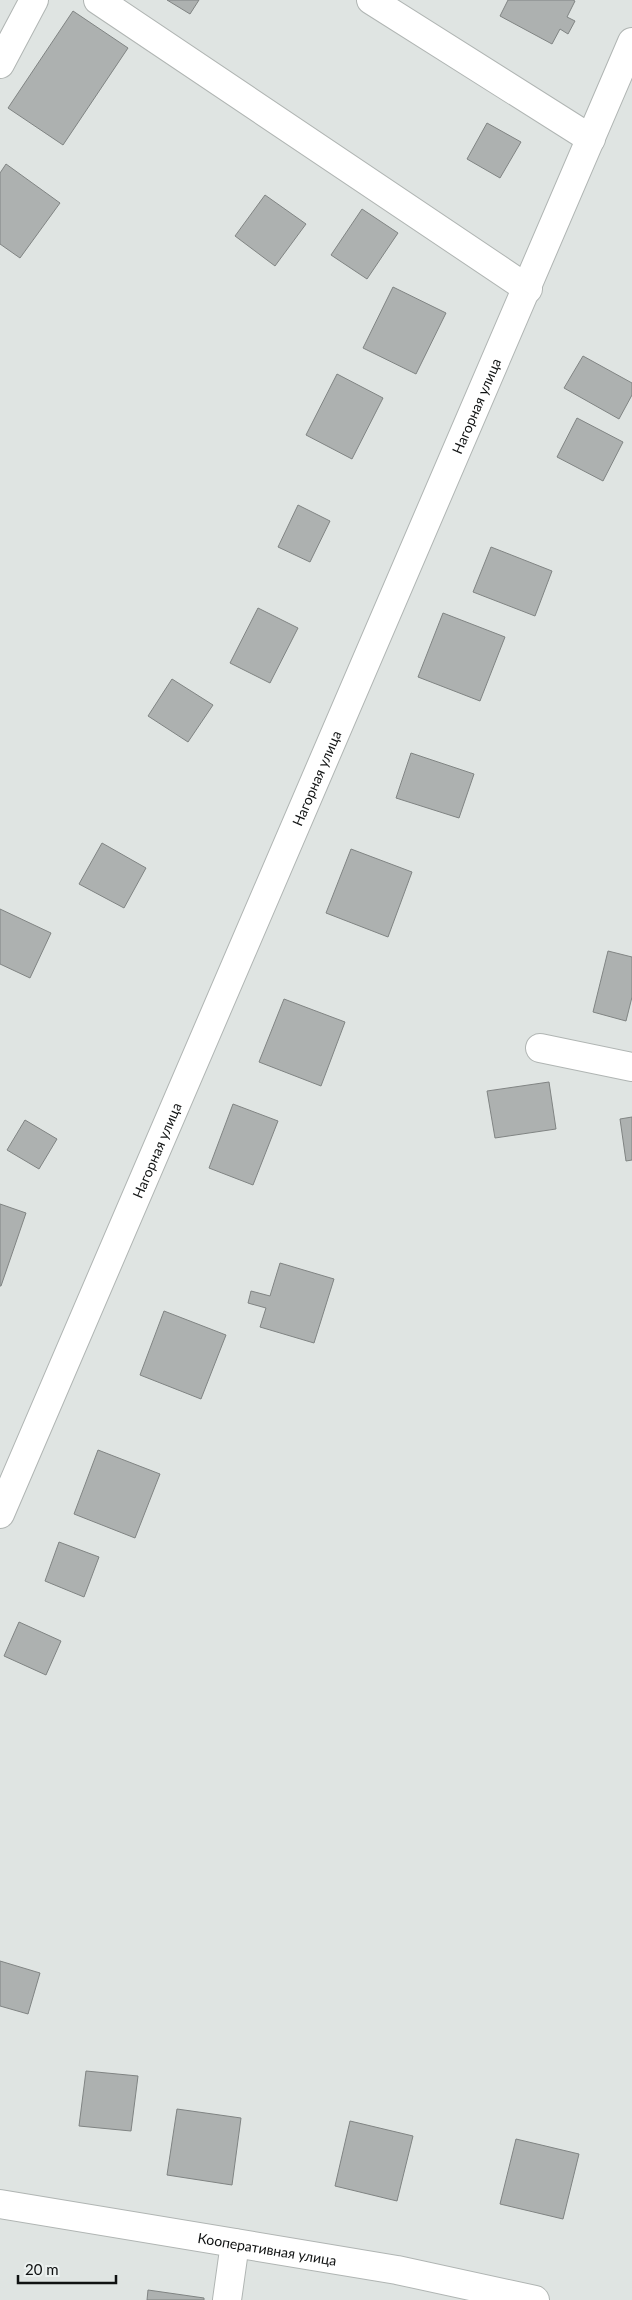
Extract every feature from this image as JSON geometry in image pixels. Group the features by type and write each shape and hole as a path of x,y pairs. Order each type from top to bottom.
{"street":[{"path":"0,64 34,0"},
{"path":"98,0 528,289"},
{"path":"371,0 591,139"},
{"name":"Нагорная улица","path":"0,1514 528,289 632,42"},
{"path":"540,1048 632,1067"},
{"name":"Кооперативная улица","path":"0,2204 397,2270 535,2300"},
{"path":"227,2300 235,2244"}],"building":[{"path":"167,0 199,0 190,14"},
{"path":"508,0 573,0 575,1 567,17 575,21 568,34 560,29 552,44 500,16"},
{"path":"73,11 128,48 63,145 8,108"},
{"path":"487,123 521,142 500,178 467,159"},
{"path":"6,164 60,203 20,258 0,244 0,173"},
{"path":"265,195 306,224 275,266 235,236"},
{"path":"362,209 398,233 367,279 331,255"},
{"path":"393,287 446,313 416,374 363,348"},
{"path":"583,356 632,383 632,395 619,419 564,388"},
{"path":"337,374 383,398 352,459 306,435"},
{"path":"577,418 623,442 603,481 557,457"},
{"path":"298,505 330,521 310,562 278,547"},
{"path":"491,547 552,571 535,616 473,592"},
{"path":"258,608 298,628 270,683 230,663"},
{"path":"443,613 505,637 480,701 418,677"},
{"path":"172,679 213,705 188,742 148,716"},
{"path":"411,753 474,774 459,818 396,798"},
{"path":"102,843 146,868 124,908 79,884"},
{"path":"351,849 412,872 388,937 326,913"},
{"path":"0,909 51,933 30,978 0,964"},
{"path":"608,951 632,957 632,997 626,1021 593,1012"},
{"path":"284,999 345,1022 321,1086 259,1062"},
{"path":"549,1082 556,1129 495,1138 487,1091"},
{"path":"233,1104 278,1121 253,1185 209,1168"},
{"path":"632,1117 632,1160 626,1161 620,1119"},
{"path":"25,1120 57,1139 39,1169 7,1150"},
{"path":"0,1204 26,1213 1,1286 0,1286"},
{"path":"280,1263 334,1279 314,1343 260,1327 266,1308 248,1303 251,1291 270,1296"},
{"path":"164,1311 226,1335 201,1399 140,1375"},
{"path":"98,1450 160,1474 135,1538 74,1514"},
{"path":"59,1542 99,1557 84,1597 45,1581"},
{"path":"19,1622 61,1641 46,1675 4,1656"},
{"path":"0,1961 40,1973 28,2014 0,2006"},
{"path":"86,2071 138,2076 131,2131 79,2126"},
{"path":"177,2109 241,2118 232,2185 167,2175"},
{"path":"350,2121 413,2136 397,2201 335,2186"},
{"path":"516,2139 579,2154 563,2219 500,2204"},
{"path":"148,2290 204,2298 204,2300 147,2300"}]}
